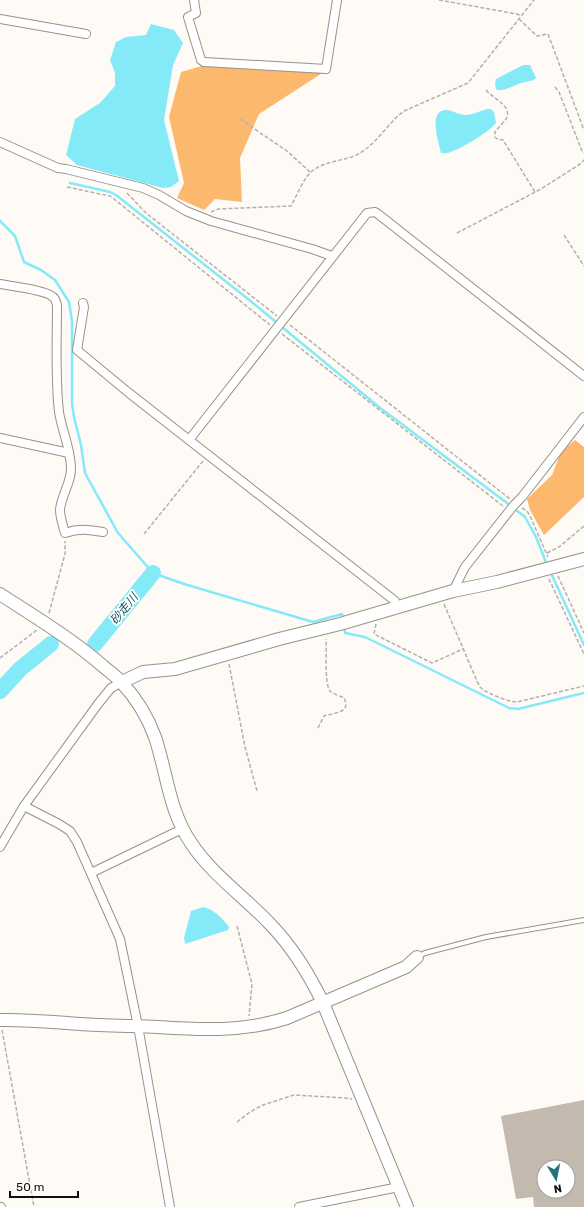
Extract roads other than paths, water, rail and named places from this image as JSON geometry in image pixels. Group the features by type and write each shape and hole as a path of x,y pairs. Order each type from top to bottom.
{"street":[{"path":"194,0 196,13 188,17 201,60 204,62 326,68 336,0"},
{"path":"0,19 86,34"},
{"path":"0,142 58,168 143,188 159,195 186,211 220,224 312,249 332,256"},
{"path":"189,440 367,213 375,212 378,214 584,376"},
{"path":"0,284 44,293 53,296 55,299 57,305 57,386 60,413 71,469 60,510 65,533 76,530 103,532"},
{"path":"83,303 84,307 73,350 208,454 394,601 396,608"},
{"path":"448,593 465,567 584,417"},
{"path":"0,438 69,453"},
{"path":"0,847 24,806 98,704 112,688 122,682 143,672 175,669 448,593 584,559"},
{"path":"0,594 88,652 122,682 136,701 154,736 161,757 170,798 182,829 209,866 271,925 292,949 311,979 323,1003 407,1207"},
{"path":"24,806 70,832 77,842 120,939 138,1026 170,1207"},
{"path":"91,874 182,829"},
{"path":"0,1020 34,1020 100,1025 212,1030 250,1027 272,1023 323,1003 406,967 417,957"},
{"path":"298,1207 399,1187"}],"lane":[{"path":"417,957 425,953 486,937 584,920"}],"water":[{"path":"151,24 174,30 183,43 173,65 164,120 179,181 171,187 163,188 77,165 66,155 75,119 100,103 115,86 115,73 110,60 116,42 126,37 146,35"},
{"path":"523,65 530,65 536,78 507,89 496,89 496,79"},
{"path":"491,109 494,112 496,123 492,127 458,149 452,152 441,153 436,120 437,115 441,111 447,110 466,115"},
{"path":"204,907 221,918 229,927 228,930 185,944 184,938 191,911"}],"waterway":[{"path":"70,183 110,192 116,195 248,299 379,407 525,517 536,537 547,565"},
{"path":"0,221 15,236 24,262 41,270 55,280 69,302 72,321 72,404 81,445 85,473 118,533 153,573 184,584 313,622 342,614 343,619"},
{"path":"550,571 584,645"},
{"name":"砂走川","path":"95,644 153,573"},
{"path":"344,626 345,633 365,637 509,708 518,709 584,693"},
{"name":"砂走川","path":"0,691 20,669 51,644"}]}
